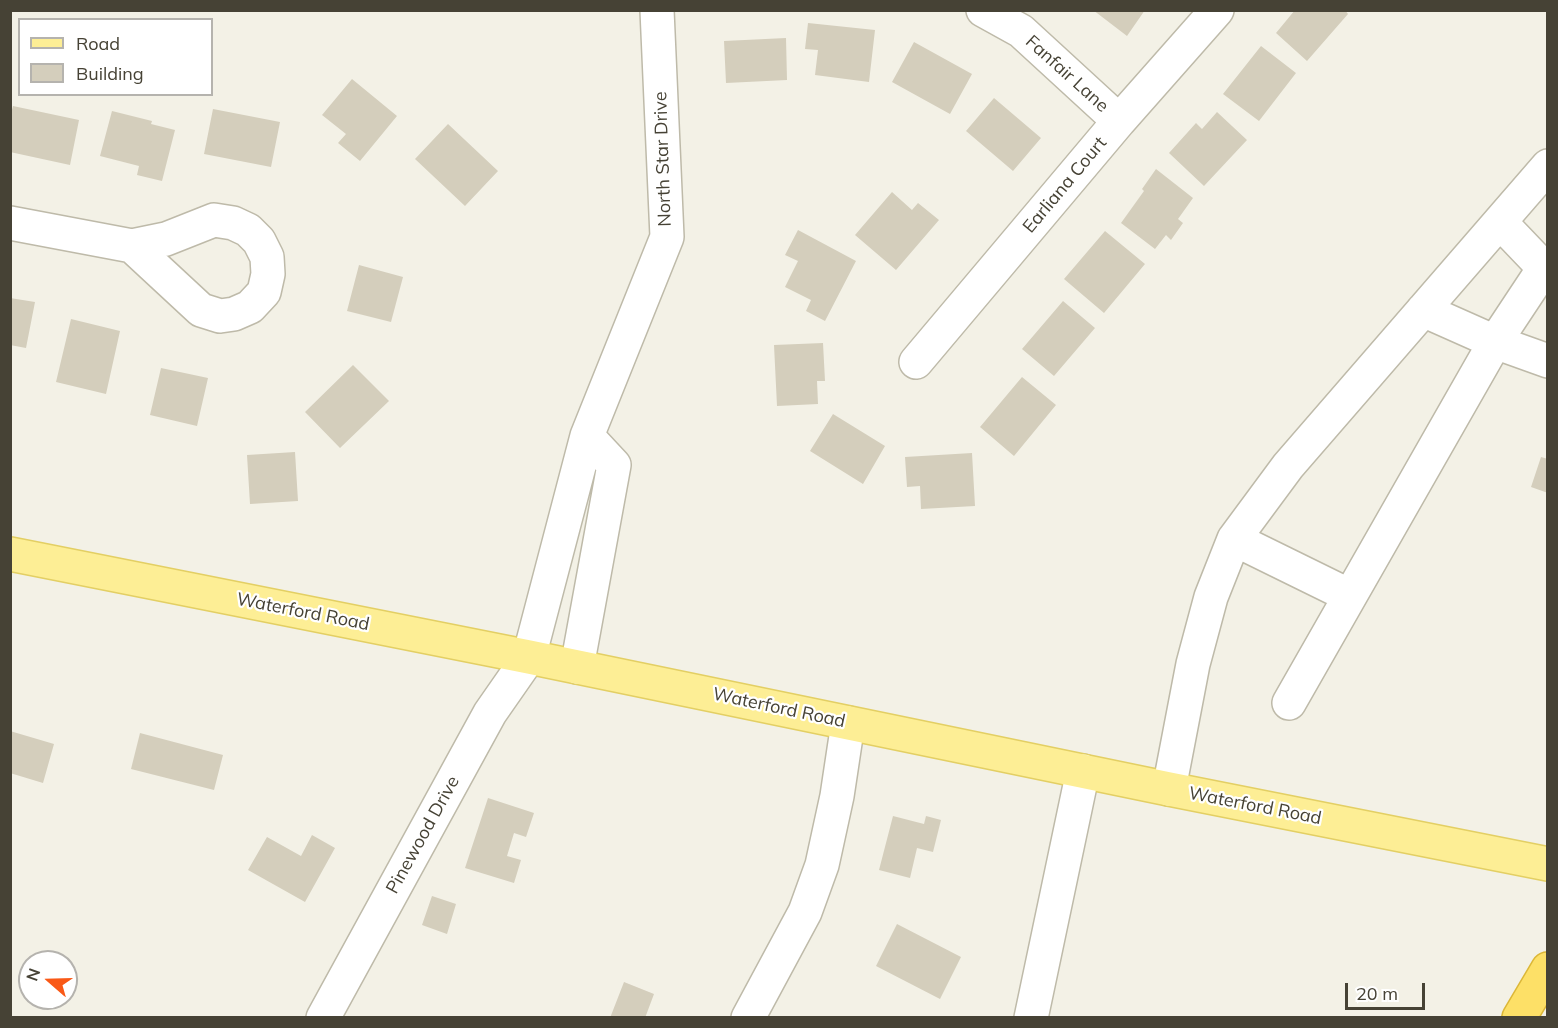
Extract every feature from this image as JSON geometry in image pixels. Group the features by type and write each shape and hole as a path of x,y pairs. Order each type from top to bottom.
{"highway":[{"path":"1519,1017 1548,969"}],"main road":[{"name":"Waterford Road","path":"10,554 1548,864"}],"street":[{"name":"North Star Drive","path":"529,657 587,436 667,237 657,10"},
{"name":"Fanfair Lane","path":"983,10 1021,31 1119,121"},
{"name":"Earliana Court","path":"916,362 1119,121 1217,10"},
{"path":"1169,789 1193,664 1211,597 1234,539 1288,466 1548,166"},
{"path":"1289,703 1495,342 1544,268 1500,222"},
{"path":"10,223 132,246"},
{"path":"1423,310 1495,342 1548,360"},
{"path":"577,667 614,465 587,436"},
{"path":"1234,539 1350,596"},
{"name":"Pinewood Drive","path":"323,1017 490,713 529,657"},
{"path":"748,1017 805,912 822,865 837,796 848,723"},
{"path":"1031,1017 1083,771"}],"building":[{"path":"1093,10 1145,10 1127,36"},
{"path":"1295,10 1345,10 1348,14 1307,61 1276,33"},
{"path":"808,23 875,30 869,82 815,75 818,50 805,49"},
{"path":"786,38 787,80 726,83 724,41"},
{"path":"914,42 972,74 950,114 892,82"},
{"path":"1261,46 1296,73 1259,121 1223,94"},
{"path":"352,79 397,116 360,161 338,143 346,134 322,115"},
{"path":"994,98 1041,138 1013,171 966,131"},
{"path":"13,106 79,120 70,165 10,152 10,117"},
{"path":"213,109 280,122 271,167 204,154"},
{"path":"112,111 152,121 151,124 175,130 162,181 137,175 139,166 100,156"},
{"path":"1217,112 1247,140 1204,186 1169,153 1196,123 1202,129"},
{"path":"448,124 498,171 465,206 415,159"},
{"path":"1156,169 1193,198 1178,219 1183,223 1171,240 1166,235 1155,249 1121,223 1144,191 1142,189"},
{"path":"892,192 912,210 918,203 939,220 896,270 855,235"},
{"path":"798,230 856,261 825,321 806,311 811,300 785,287 798,261 785,255"},
{"path":"1105,231 1145,264 1104,313 1064,279"},
{"path":"359,265 403,277 391,322 347,311"},
{"path":"10,298 35,302 26,348 10,345"},
{"path":"1063,301 1095,328 1054,376 1022,349"},
{"path":"71,319 120,331 106,394 56,382"},
{"path":"823,343 825,381 817,381 818,404 777,406 774,345"},
{"path":"353,365 389,401 340,448 305,412"},
{"path":"161,368 208,378 197,426 150,415"},
{"path":"1022,377 1056,405 1014,456 980,427"},
{"path":"833,414 885,446 863,484 810,451"},
{"path":"295,452 298,501 250,504 247,455"},
{"path":"972,453 975,506 921,509 920,486 907,487 905,457"},
{"path":"1541,457 1548,459 1548,493 1531,487"},
{"path":"10,731 54,744 43,783 10,773"},
{"path":"140,733 223,755 214,790 131,769"},
{"path":"488,798 534,813 526,837 514,833 507,856 521,860 514,883 465,868"},
{"path":"893,816 924,824 926,816 941,820 933,852 917,848 910,878 879,870"},
{"path":"312,835 335,848 305,902 248,870 267,837 301,856"},
{"path":"432,896 456,904 447,934 422,925"},
{"path":"897,924 961,957 940,999 876,966"},
{"path":"624,982 654,994 645,1018 610,1018"}]}
